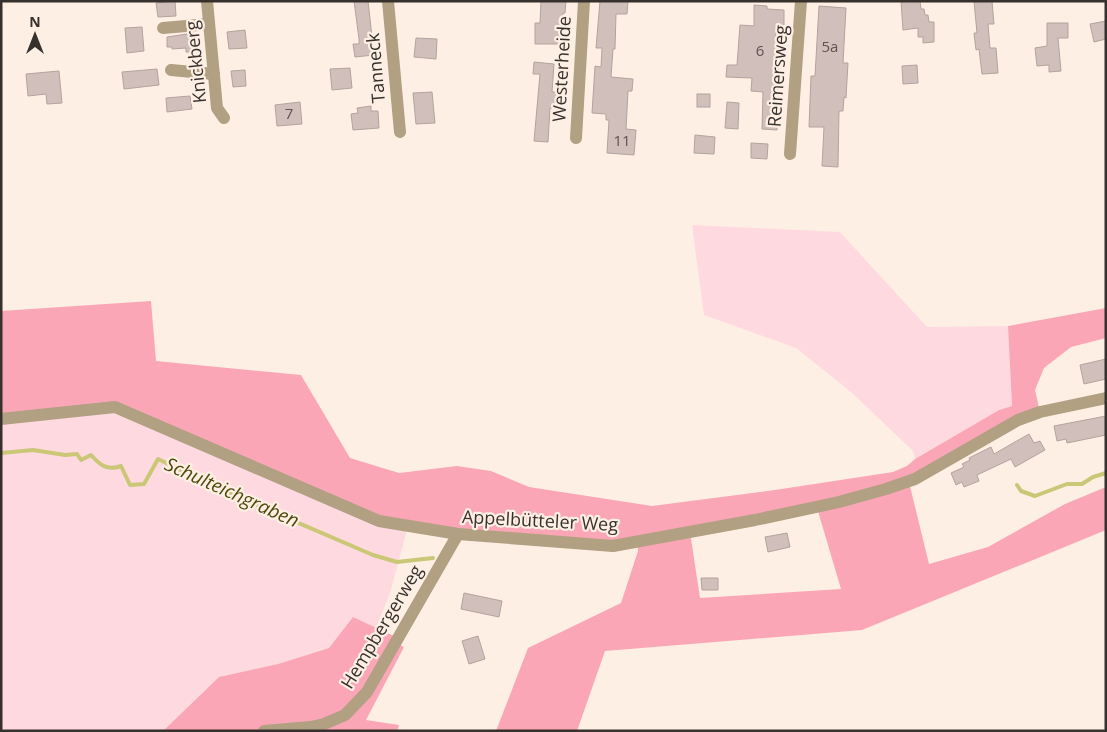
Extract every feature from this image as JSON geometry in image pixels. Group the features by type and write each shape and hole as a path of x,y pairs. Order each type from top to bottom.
{"street":[{"name":"Knickberg","path":"207,1 217,108 224,118"},
{"name":"Tanneck","path":"388,1 400,132"},
{"name":"Westerheide","path":"576,138 584,1"},
{"name":"Reimersweg","path":"790,154 801,1"},
{"path":"163,28 209,24"},
{"path":"171,70 214,74"},
{"name":"Appelbütteler Weg","path":"1,419 115,407 379,521 458,534 613,546 755,520 839,502 909,481 1018,420 1040,412 1106,398"},
{"name":"Hempbergerweg","path":"264,731 311,727 345,716 367,692 458,534"}],"shaded area":[{"path":"692,225 840,232 927,327 1008,326 1012,406 999,410 915,459 913,451 851,392 796,348 704,315"},
{"path":"151,301 156,361 301,375 350,458 399,473 457,466 491,471 529,487 652,506 893,472 907,466 915,459 999,410 1012,406 1008,326 1106,308 1106,338 1071,347 1044,368 1035,390 1040,412 909,482 929,564 988,547 1065,504 1106,487 1106,530 862,630 605,651 577,731 496,731 528,648 621,603 638,551 637,541 613,546 379,521 115,407 1,419 1,311","holes":["817,508 841,589 700,598 690,532"]},
{"path":"115,407 408,526 390,593 376,628 353,617 329,648 278,664 219,677 163,731 1,731 1,419"},
{"path":"353,617 398,638 396,643 404,647 366,720 399,725 397,731 163,731 219,677 278,664 329,648"}],"building":[{"path":"175,1 176,16 158,17 156,3"},
{"path":"354,1 368,1 374,55 355,57 353,44 359,44 359,39"},
{"path":"541,1 566,1 565,13 563,13 561,44 535,44 535,23 540,23"},
{"path":"600,1 628,1 627,14 616,14 615,49 613,49 611,77 633,79 632,91 628,91 626,129 636,130 634,155 607,153 609,120 606,120 606,114 592,113 595,66 601,67 602,48 596,48"},
{"path":"901,1 920,1 921,9 924,9 925,15 928,15 929,22 934,22 934,42 923,43 923,37 918,37 918,28 903,30"},
{"path":"974,1 992,1 994,24 988,24 990,48 996,48 998,73 982,74 979,49 976,50 974,33 977,33"},
{"path":"754,5 767,6 767,9 784,10 784,25 776,25 775,55 779,55 777,130 762,129 763,92 751,91 752,78 726,77 727,65 737,65 740,25 754,26"},
{"path":"819,6 846,8 843,63 848,63 846,98 844,97 843,111 839,111 838,167 822,166 824,127 809,127 811,76 815,76"},
{"path":"1106,21 1106,39 1094,42 1090,24"},
{"path":"1047,23 1068,23 1068,38 1058,38 1061,71 1049,72 1049,65 1037,66 1035,48 1047,46"},
{"path":"142,27 144,51 127,53 125,28"},
{"path":"245,30 247,48 229,49 227,32"},
{"path":"194,33 194,38 197,38 197,52 186,52 186,48 172,49 172,47 167,47 167,37"},
{"path":"416,38 437,39 436,59 414,57"},
{"path":"534,62 554,64 552,92 559,92 558,109 550,108 548,142 534,141 540,74 533,74"},
{"path":"917,65 918,83 903,84 902,66"},
{"path":"350,68 352,88 332,90 330,69"},
{"path":"157,69 159,85 124,89 122,72"},
{"path":"245,70 246,86 233,87 231,71"},
{"path":"59,71 62,103 47,104 46,94 28,96 26,74"},
{"path":"432,92 435,123 416,124 413,93"},
{"path":"697,94 710,94 710,107 697,107"},
{"path":"190,96 192,109 167,112 166,98"},
{"path":"300,102 302,124 277,126 275,105"},
{"path":"727,102 739,103 738,129 725,128"},
{"path":"371,106 371,111 378,111 379,128 353,130 351,114 358,113 357,108"},
{"path":"695,135 715,137 714,154 694,153"},
{"path":"751,143 768,144 767,159 751,158"},
{"path":"1106,359 1106,379 1084,384 1080,365"},
{"path":"1106,416 1106,435 1067,443 1066,439 1057,441 1054,426"},
{"path":"1029,434 1034,443 1040,441 1045,450 1015,467 1011,459 977,475 979,481 964,487 962,482 956,485 951,473 964,467 962,464 970,460 969,458 991,447 994,454"},
{"path":"787,533 790,547 768,552 765,537"},
{"path":"701,578 718,578 718,590 702,590"},
{"path":"464,593 502,601 499,617 461,609"},
{"path":"478,636 485,659 469,664 462,641"}],"waterway":[{"name":"Schulteichgraben","path":"1,453 33,450 65,455 77,454 81,460 91,455 104,466 112,468 121,466 130,485 144,484 158,459 224,491 373,555 397,562 433,558"},
{"name":"Schulteichgraben","path":"1017,485 1021,491 1035,496 1067,484 1082,484 1093,477 1106,473"}]}
